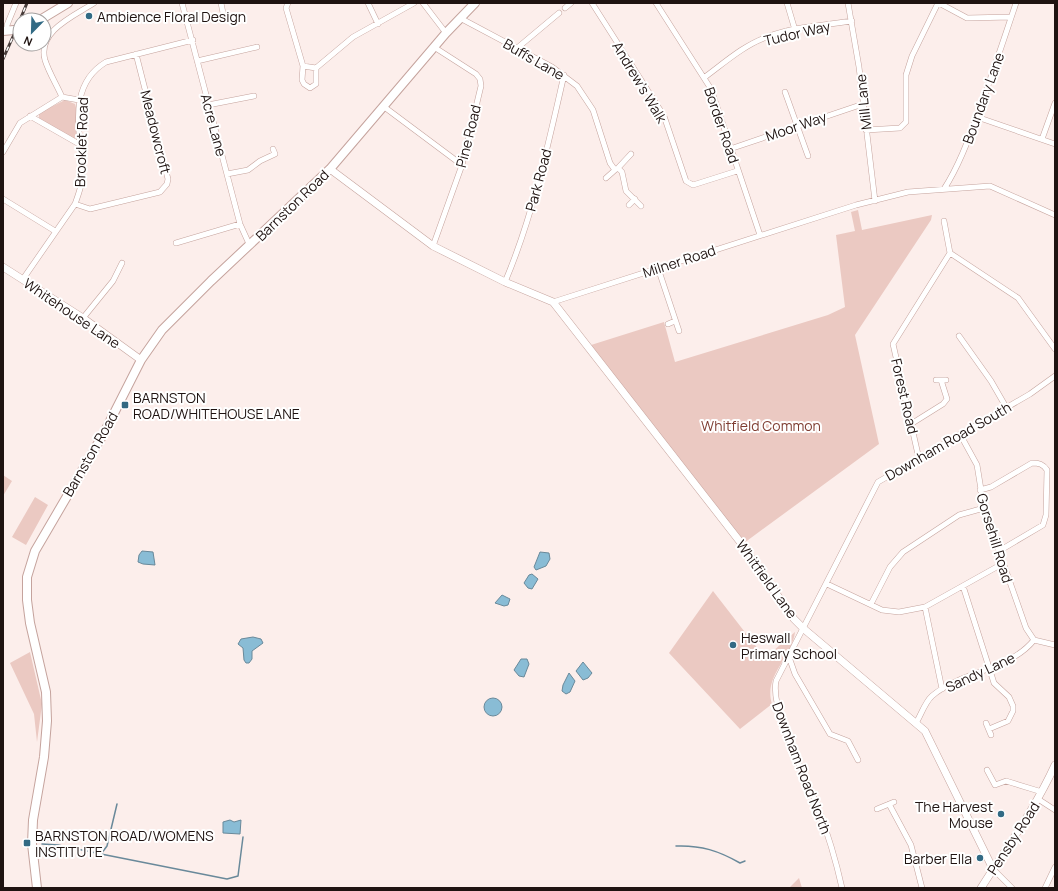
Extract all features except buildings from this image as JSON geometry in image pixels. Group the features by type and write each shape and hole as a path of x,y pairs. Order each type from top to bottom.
{"main road":[{"path":"52,13 68,3"},
{"name":"Barnston Road","path":"37,888 32,844 33,820 45,742 46,692 30,623 26,594 27,577 35,551 104,433 141,360 162,330 330,169 446,33 475,3"}],"street":[{"path":"8,31 7,25 16,3"},
{"path":"62,97 45,60 45,43 49,34 94,3"},
{"name":"Acre Lane","path":"182,3 193,40 208,105 240,224 250,246"},
{"path":"220,3 224,18"},
{"path":"288,3 286,8 303,66 302,80 304,84 310,88 316,84 316,68"},
{"path":"368,3 378,24"},
{"path":"303,66 316,68 353,37 414,3"},
{"path":"422,3 446,33"},
{"path":"565,8 571,3"},
{"name":"Andrew's Walk","path":"592,3 664,116 686,181 693,185 737,171"},
{"name":"Border Road","path":"656,3 705,77 711,89 737,171 760,235"},
{"path":"787,3 796,30"},
{"name":"Mill Lane","path":"848,3 859,67 875,201"},
{"path":"866,130 900,128 904,126 906,122 906,75 917,44 939,3 967,18 1011,17"},
{"name":"Boundary Lane","path":"944,189 952,177 977,117 1016,3"},
{"path":"516,49 559,13"},
{"name":"Buffs Lane","path":"460,18 552,67 564,75 581,91 593,110 610,163 622,172 626,191 641,206"},
{"name":"Tudor Way","path":"705,77 748,47 767,37 796,30 852,21"},
{"name":"Brooklet Road","path":"23,279 75,204 81,190 82,171 79,144 79,100 84,86 100,66 106,62 193,40"},
{"path":"197,61 256,47"},
{"name":"Pine Road","path":"432,246 462,164 481,86 480,79 476,74 434,47"},
{"name":"Meadowcroft","path":"75,204 90,210 160,192 168,184 136,54"},
{"name":"Park Road","path":"505,282 521,242 541,173 564,75"},
{"path":"785,92 808,156"},
{"path":"208,105 254,96"},
{"path":"3,152 20,123 30,116 62,97 79,100"},
{"path":"1042,139 1055,103"},
{"name":"Moor Way","path":"730,149 863,104"},
{"path":"383,106 462,164"},
{"path":"30,116 79,144"},
{"path":"977,117 1055,144"},
{"path":"227,174 248,170 260,161 275,154 273,148"},
{"path":"606,178 631,154"},
{"path":"330,169 432,246 505,282 553,302"},
{"name":"Milner Road","path":"553,302 856,205 908,192 990,186 1055,215"},
{"path":"3,199 55,231"},
{"path":"629,205 634,199"},
{"path":"944,221 950,253 1018,298 1055,349"},
{"path":"176,243 240,224"},
{"name":"Forest Road","path":"919,459 893,344 950,253"},
{"path":"83,318 113,281 122,263"},
{"name":"Whitehouse Lane","path":"3,267 83,318 141,360"},
{"path":"658,268 679,331"},
{"name":"Whitfield Lane","path":"553,302 741,543 794,619 925,731 993,869"},
{"path":"668,324 675,322"},
{"path":"959,336 991,381 1006,407"},
{"path":"1053,377 1055,384"},
{"name":"Downham Road South","path":"804,629 878,482 1030,394 1053,377"},
{"path":"911,424 943,404 947,399 941,380"},
{"name":"Gorsehill Road","path":"960,434 977,465 984,508 1002,564 1026,628 1034,640"},
{"path":"980,490 990,487 1032,463 1044,465 1047,470 1046,516 1043,525 999,551"},
{"path":"871,604 890,566 903,552 959,515 984,508"},
{"path":"827,584 882,610 899,612 925,607 1002,564"},
{"path":"963,586 994,683 1012,702 1013,711 1005,723 989,729"},
{"path":"925,607 942,689"},
{"name":"Downham Road North","path":"804,629 776,681 774,692 794,752 818,808 837,865 842,888"},
{"path":"1034,640 1055,645"},
{"name":"Sandy Lane","path":"916,722 930,697 942,689 1024,651 1034,640"},
{"path":"789,657 792,662 794,674 830,734 848,741 858,760"},
{"path":"986,723 991,735"},
{"name":"Pensby Road","path":"981,888 1038,800 1055,765"},
{"path":"987,770 995,785 1006,781 1042,792"},
{"path":"1038,800 1055,810"},
{"path":"877,809 891,803 910,845 922,888"},
{"path":"1045,888 1055,867"},
{"path":"993,869 1012,888"}],"green space":[{"path":"65,100 75,104 76,107 78,127 77,136 75,139 39,120 39,113"},
{"name":"Whitfield Common","path":"858,210 862,230 932,215 931,220 855,335 879,444 744,543 591,345 664,322 675,362 828,315 845,307 836,235 855,231 851,212"},
{"path":"3,475 12,481 3,496"},
{"path":"35,497 48,505 26,545 12,537"},
{"name":"Heswall Primary School","path":"713,591 765,658 795,632 789,650 771,685 770,694 772,704 740,729 669,653"},
{"path":"30,652 42,704 37,742 34,714 10,663"},
{"path":"799,878 802,888 789,888"}],"water":[{"path":"142,551 153,552 155,565 138,562 139,555"},
{"path":"540,552 549,553 550,559 546,566 536,570 534,567"},
{"path":"532,574 538,579 532,589 528,588 524,583 529,575"},
{"path":"502,595 510,599 508,605 504,606 495,603"},
{"path":"253,637 261,639 263,643 252,651 252,659 249,663 246,663 244,660 243,648 238,644 241,639"},
{"path":"521,659 527,659 529,664 524,677 519,676 514,670"},
{"path":"583,662 592,673 588,678 583,680 576,671"},
{"path":"569,673 575,681 570,692 566,694 562,691 563,685"},
{"path":"493,698 499,701 502,707 499,713 493,716 487,713 484,707 487,701"},
{"path":"230,820 234,822 241,820 240,834 223,833 223,822"}],"waterway":[{"path":"42,844 58,845 101,854 107,846 117,804"},
{"path":"101,854 227,879 238,876 243,837"},
{"path":"676,846 702,848 725,855 740,863 745,861"}],"railway":[{"path":"23,12 27,3"},
{"path":"3,59 12,39"}],"place":[{"name":"Ambience Floral Design","path":"89,16"},
{"name":"BARNSTON ROAD/WHITEHOUSE LANE","path":"125,405"},
{"name":"Heswall Primary School","path":"733,645"},
{"name":"The Harvest Mouse","path":"1001,814"},
{"name":"BARNSTON ROAD/WOMENS INSTITUTE","path":"27,843"},
{"name":"Barber Ella","path":"980,858"}]}
